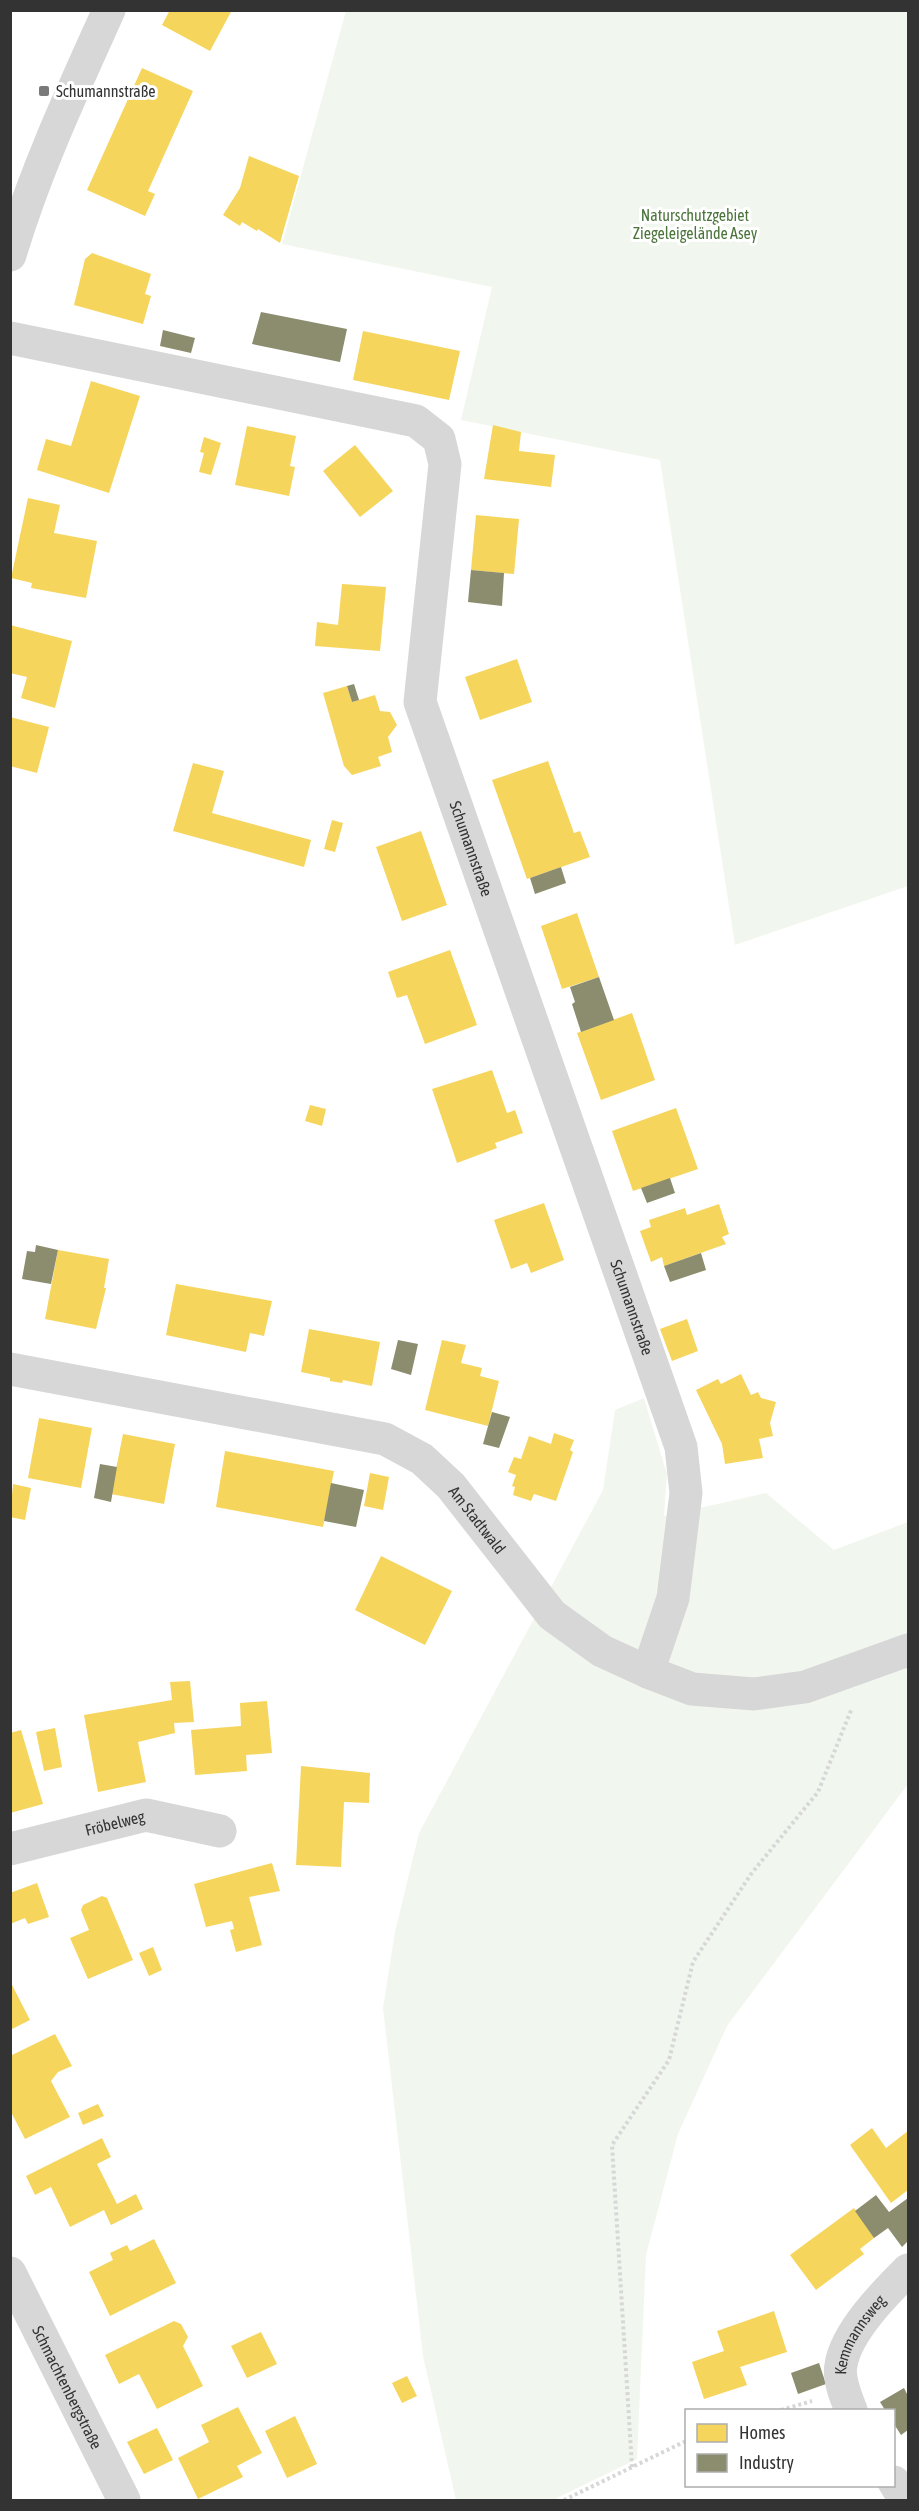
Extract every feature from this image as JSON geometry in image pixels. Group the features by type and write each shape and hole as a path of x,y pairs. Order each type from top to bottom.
{"street":[{"path":"10,255 21,219 68,102 110,10"},
{"name":"Schumannstraße","path":"10,338 416,421 439,439 445,464 420,702 681,1447 686,1493 673,1598 648,1672"},
{"name":"Am Stadtwald","path":"10,1369 385,1439 422,1459 451,1486 552,1615 602,1651 692,1689 754,1694 805,1687 909,1650"},
{"name":"Fröbelweg","path":"10,1849 146,1815 220,1831"},
{"name":"Kemmannsweg","path":"851,2409 844,2392 840,2366 850,2337 909,2270"},
{"name":"Schmachtenbergstraße","path":"10,2273 124,2500"},
{"path":"895,2484 905,2500"}],"path":[{"path":"632,2467 612,2145 669,2060 693,1962 751,1874 818,1792 869,1665"},
{"path":"564,2500 685,2442"}],"green space":[{"name":"Naturschutzgebiet Ziegeleigelände Asey","path":"346,11 908,11 908,886 735,945 660,460 461,420 492,287 282,244"},
{"path":"644,1398 667,1474 664,1516 766,1493 834,1550 908,1522 908,1784 727,2026 678,2134 646,2255 637,2459 553,2500 456,2500 423,2356 383,2008 395,1932 419,1833 603,1490 615,1410"}],"building: Homes":[{"path":"170,10 232,10 210,51 162,25"},
{"path":"142,68 193,91 148,191 155,194 145,216 87,190"},
{"path":"249,156 299,176 280,243 258,229 257,231 242,222 240,226 223,215 240,188"},
{"path":"92,253 151,274 145,294 151,296 143,324 74,305 85,259"},
{"path":"363,331 460,351 449,400 353,380"},
{"path":"91,381 140,396 109,493 37,470 46,439 71,446"},
{"path":"493,425 521,432 519,451 555,455 551,487 484,479"},
{"path":"247,426 296,436 290,466 295,467 289,496 235,485"},
{"path":"204,437 221,443 211,475 199,472 204,453 200,452"},
{"path":"355,445 393,491 360,517 323,471"},
{"path":"28,498 60,505 54,533 97,541 86,598 31,588 32,583 11,578"},
{"path":"476,515 519,519 514,574 471,570"},
{"path":"342,584 386,587 380,651 315,646 317,622 338,625"},
{"path":"10,625 72,641 55,708 21,698 27,677 10,673"},
{"path":"517,659 532,702 480,720 465,677"},
{"path":"347,686 352,702 375,695 380,711 390,712 397,725 388,737 392,752 378,757 381,766 352,775 344,766 323,693"},
{"path":"10,717 49,727 37,773 10,766"},
{"path":"548,761 574,833 580,831 590,857 527,879 492,780"},
{"path":"193,763 224,771 212,813 311,840 304,867 173,831"},
{"path":"332,820 343,823 335,852 324,849"},
{"path":"421,831 447,905 402,921 376,847"},
{"path":"577,913 599,977 562,989 541,926"},
{"path":"450,950 477,1025 425,1044 407,995 397,998 388,972"},
{"path":"632,1013 655,1080 601,1100 577,1033"},
{"path":"492,1070 507,1113 515,1110 523,1133 495,1143 497,1148 457,1163 432,1089"},
{"path":"310,1105 326,1109 322,1126 305,1121"},
{"path":"676,1108 698,1169 633,1191 612,1131"},
{"path":"544,1203 564,1260 531,1273 527,1263 511,1269 494,1220"},
{"path":"719,1204 729,1234 722,1237 726,1244 664,1266 662,1257 651,1262 640,1231 651,1227 649,1220 685,1208 687,1215"},
{"path":"58,1250 109,1259 104,1288 106,1288 96,1329 45,1319"},
{"path":"176,1284 272,1301 264,1336 250,1333 246,1352 166,1335"},
{"path":"687,1319 698,1351 672,1361 660,1329"},
{"path":"309,1329 380,1342 372,1386 343,1380 342,1383 330,1381 330,1378 301,1372"},
{"path":"442,1340 466,1345 461,1363 482,1368 480,1376 499,1381 488,1426 425,1410"},
{"path":"741,1374 751,1395 758,1392 761,1398 776,1402 770,1423 773,1436 759,1439 763,1458 725,1464 722,1444 696,1390 718,1379 721,1384"},
{"path":"39,1418 92,1428 81,1488 28,1478"},
{"path":"554,1433 574,1440 570,1450 573,1452 556,1501 534,1494 531,1501 513,1495 515,1487 512,1486 516,1475 508,1472 514,1457 521,1459 529,1436 551,1444"},
{"path":"123,1434 175,1444 164,1504 111,1494"},
{"path":"225,1451 334,1471 323,1527 216,1507"},
{"path":"370,1473 389,1477 383,1510 364,1506"},
{"path":"13,1484 31,1488 25,1520 10,1517"},
{"path":"381,1556 452,1591 425,1645 355,1610"},
{"path":"190,1681 194,1722 174,1723 175,1733 138,1742 146,1782 98,1792 84,1715 172,1700 170,1682"},
{"path":"267,1701 272,1753 246,1755 247,1771 195,1775 191,1730 241,1726 240,1703"},
{"path":"55,1728 62,1767 44,1771 36,1732"},
{"path":"21,1730 43,1804 10,1813 10,1733"},
{"path":"301,1766 370,1773 369,1803 344,1802 341,1867 296,1865"},
{"path":"272,1863 280,1891 249,1897 262,1945 236,1952 230,1930 234,1929 232,1921 206,1927 194,1884"},
{"path":"37,1883 49,1917 28,1924 25,1918 10,1924 10,1893"},
{"path":"102,1896 107,1898 133,1960 88,1979 70,1938 89,1930 81,1910 83,1905"},
{"path":"153,1947 162,1970 149,1976 139,1953"},
{"path":"10,1981 30,2020 10,2030"},
{"path":"55,2034 72,2066 58,2072 51,2081 70,2117 25,2139 10,2110 10,2056"},
{"path":"98,2104 104,2116 83,2125 78,2113"},
{"path":"872,2128 886,2148 908,2131 908,2190 891,2203 850,2145"},
{"path":"102,2138 111,2157 97,2164 117,2204 136,2194 143,2209 111,2225 104,2210 70,2227 51,2187 35,2195 26,2176"},
{"path":"854,2208 874,2238 860,2249 864,2254 816,2290 790,2255"},
{"path":"154,2239 176,2283 110,2316 89,2272 113,2260 110,2253 127,2245 130,2251"},
{"path":"774,2311 787,2352 740,2367 747,2385 704,2399 692,2362 724,2351 717,2331"},
{"path":"174,2321 181,2324 188,2337 183,2346 203,2386 157,2409 139,2374 119,2384 105,2355"},
{"path":"261,2332 277,2364 247,2378 231,2346"},
{"path":"407,2376 417,2396 402,2403 392,2383"},
{"path":"238,2407 262,2453 237,2466 243,2477 198,2499 178,2458 209,2442 201,2425"},
{"path":"295,2416 317,2464 287,2478 265,2431"},
{"path":"157,2428 173,2460 144,2474 127,2442"}],"building: Industry":[{"path":"261,312 347,329 340,362 252,344"},
{"path":"163,330 195,338 191,353 160,346"},
{"path":"471,570 504,573 502,606 468,602"},
{"path":"354,684 359,700 352,702 347,686"},
{"path":"561,867 566,883 535,894 530,878"},
{"path":"599,977 614,1020 581,1032 572,1004 575,1002 570,987"},
{"path":"670,1178 675,1193 647,1203 641,1188"},
{"path":"36,1245 58,1250 51,1284 22,1279 27,1251 35,1252"},
{"path":"701,1253 706,1270 670,1282 664,1266"},
{"path":"398,1340 418,1344 411,1375 391,1369"},
{"path":"492,1412 510,1417 499,1448 483,1444"},
{"path":"100,1464 117,1467 111,1502 94,1498"},
{"path":"331,1483 364,1490 356,1527 324,1521"},
{"path":"876,2195 889,2212 908,2198 908,2241 902,2247 888,2228 874,2238 855,2211"},
{"path":"819,2363 826,2384 798,2394 791,2373"},
{"path":"904,2388 908,2396 908,2430 901,2435 895,2426 895,2409 884,2409 880,2402"}],"place":[{"name":"Schumannstraße","path":"44,91"}]}
